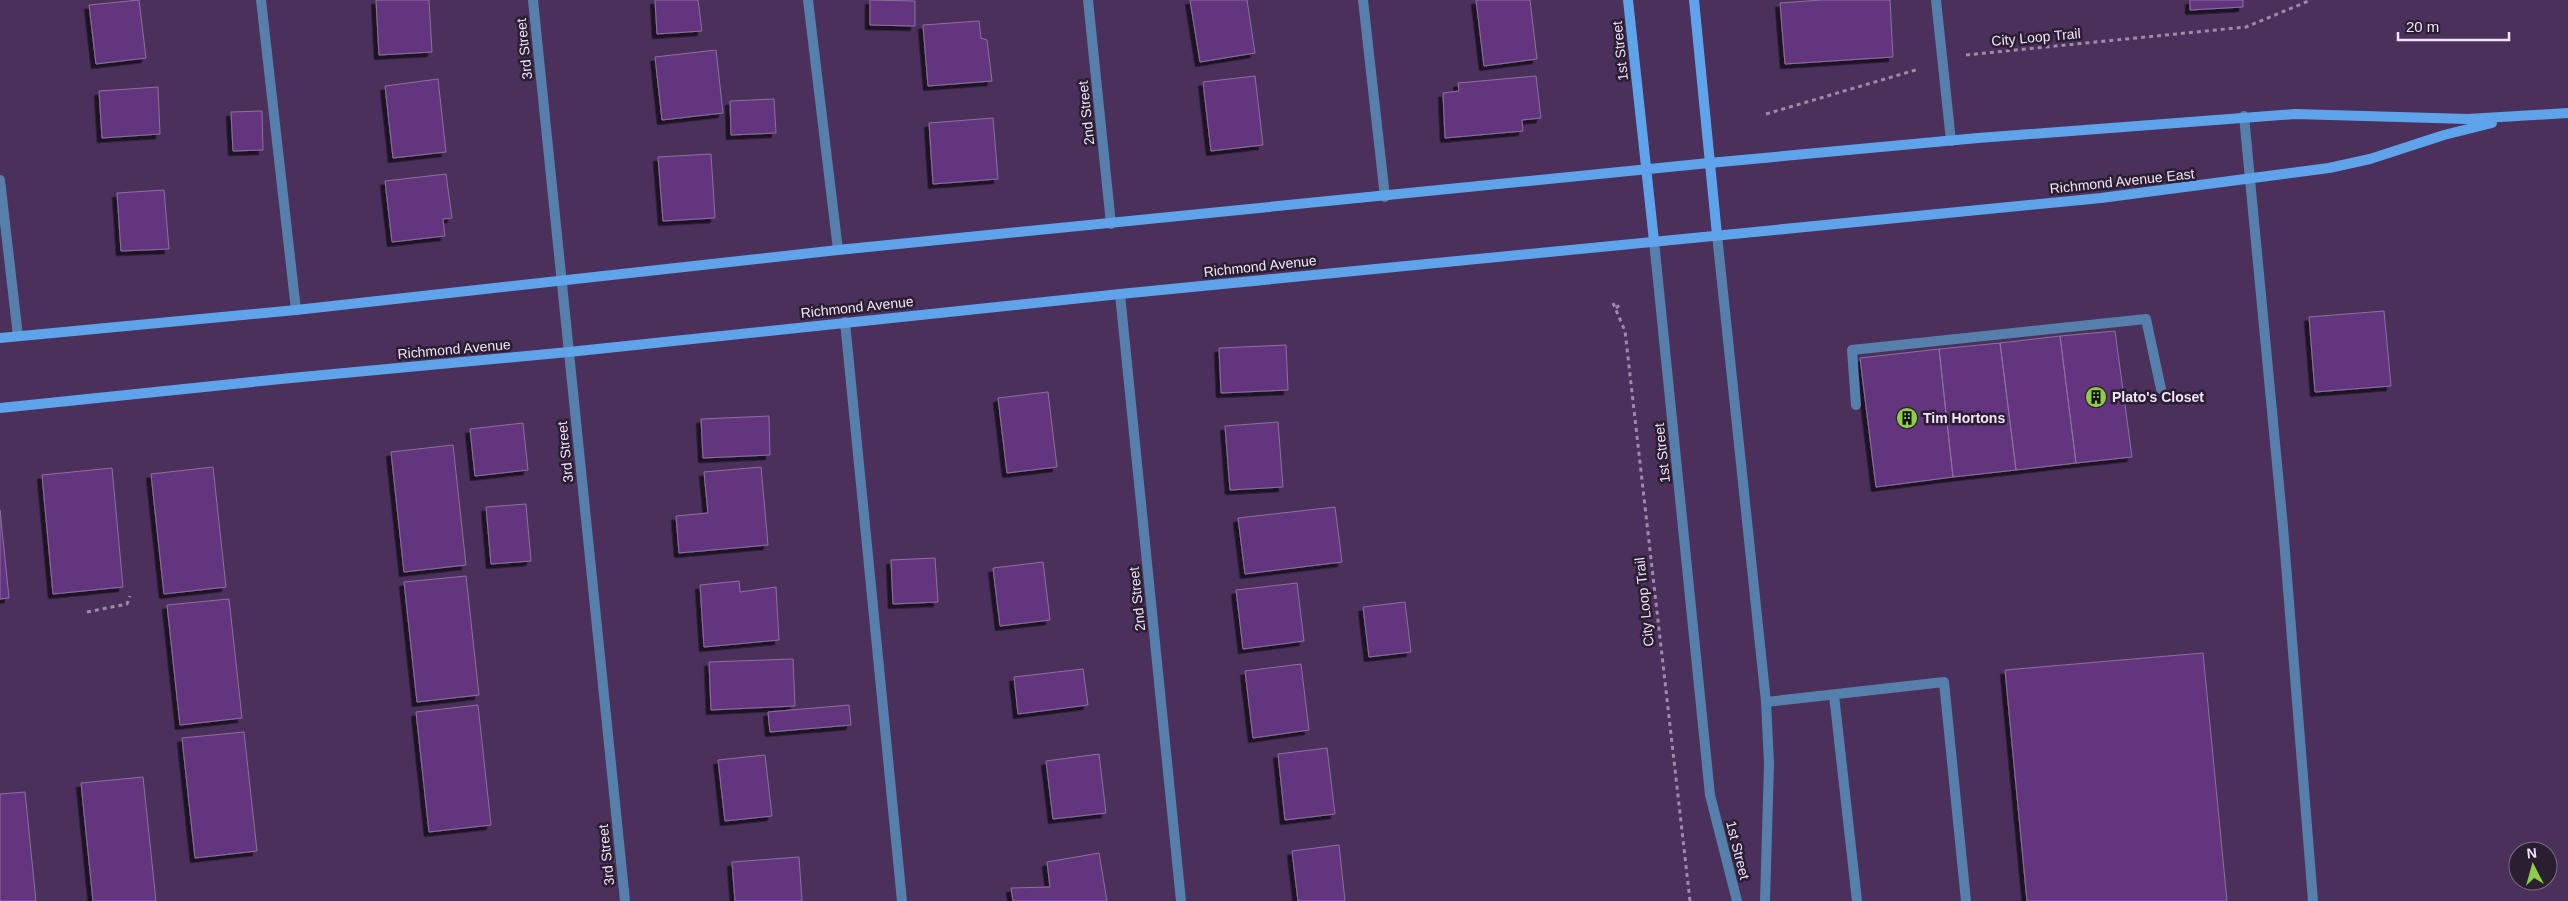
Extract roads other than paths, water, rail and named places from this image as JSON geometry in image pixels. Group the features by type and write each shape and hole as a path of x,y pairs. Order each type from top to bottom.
{"main road":[{"name":"1st Street","path":"1628,0 1654,240"},
{"name":"1st Street","path":"1694,0 1717,235"},
{"name":"Richmond Avenue East","path":"1709,163 2244,116 2343,114 2468,119 2568,113"},
{"name":"Richmond Avenue East","path":"1717,235 2101,198 2328,168 2370,159 2452,133 2523,117"},
{"path":"0,338 296,310 838,250 1385,197 1709,163"},
{"name":"Richmond Avenue","path":"0,408 1717,235"}],"street":[{"path":"260,0 296,310"},
{"name":"3rd Street","path":"533,0 625,901"},
{"path":"808,0 838,250"},
{"name":"2nd Street","path":"1088,0 1111,224"},
{"path":"1363,0 1385,197"},
{"path":"1936,0 1952,141"},
{"path":"2244,116 2284,527 2313,901"},
{"path":"0,180 18,336"},
{"name":"1st Street","path":"1717,235 1766,702 1769,764 1765,901"},
{"name":"1st Street","path":"1654,240 1710,795 1737,901"},
{"name":"2nd Street","path":"1120,294 1181,901"},
{"path":"1856,405 1852,350 2146,319 2161,389"},
{"path":"845,322 902,901"},
{"path":"1766,702 1944,682 1966,901"},
{"path":"1834,695 1857,901"}],"place":[{"name":"Plato's Closet","path":"2096,397"},
{"name":"Tim Hortons","path":"1907,418"}]}
